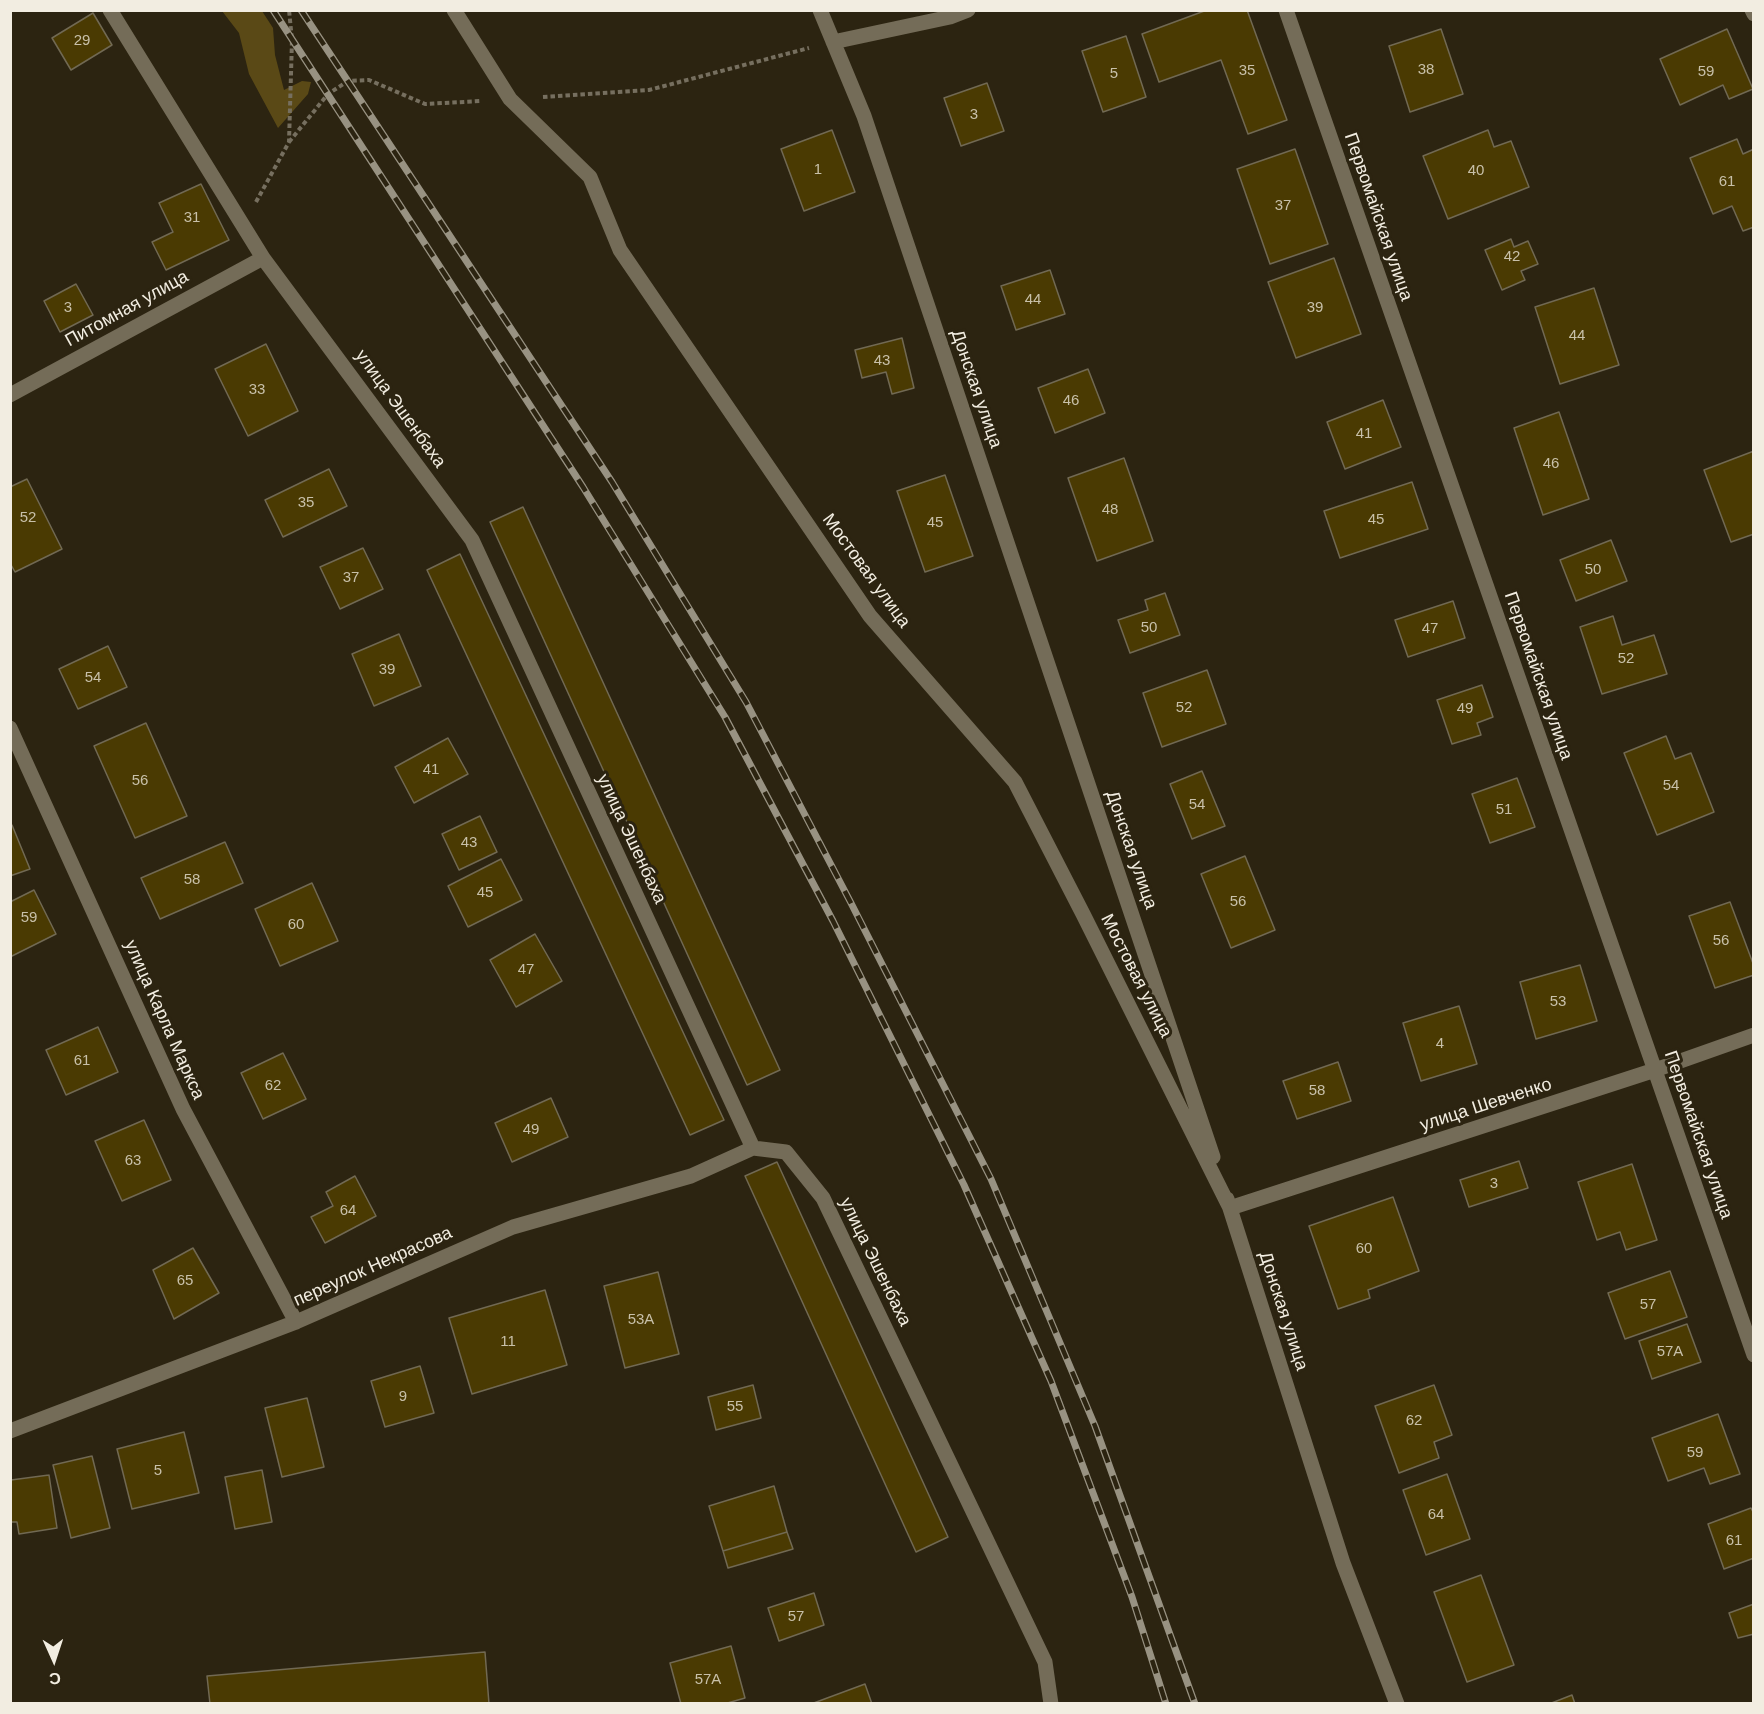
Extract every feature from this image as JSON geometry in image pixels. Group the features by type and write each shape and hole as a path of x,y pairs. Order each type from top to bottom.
{"street":[{"name":"улица Эшенбаха","path":"110,10 263,258 472,540 753,1148 786,1152 823,1198 1045,1662 1051,1704"},
{"name":"Мостовая улица","path":"454,10 510,99 590,177 620,250 870,616 1015,782 1230,1208"},
{"name":"Донская улица","path":"820,10 864,116 1230,1208 1343,1563 1397,1704"},
{"path":"833,42 950,17 968,10"},
{"name":"Первомайская улица","path":"1286,10 1754,1355"},
{"name":"Питомная улица","path":"10,395 263,258"},
{"name":"улица Карла Маркса","path":"10,728 183,1109 296,1322"},
{"name":"улица Шевченко","path":"1230,1208 1654,1070 1754,1035"},
{"name":"переулок Некрасова","path":"10,1431 296,1322 513,1227 691,1176 753,1148"}],"path":[{"path":"289,10 292,40 289,142"},
{"path":"243,225 289,142 328,94 348,81 369,80 425,104 649,90 833,42"}],"shaded area":[{"path":"222,11 262,11 273,28 275,55 284,90 302,81 311,82 308,94 278,128 249,74 239,33"}],"building":[{"path":"1207,10 1247,10 1287,120 1248,134 1221,60 1159,82 1142,34"},
{"path":"93,13 112,45 71,70 52,38"},
{"path":"1441,29 1463,94 1410,112 1389,46"},
{"path":"1727,29 1753,89 1729,99 1723,85 1680,105 1660,59"},
{"path":"1126,36 1146,97 1103,112 1082,51"},
{"path":"987,83 1004,131 961,146 944,98"},
{"path":"832,130 855,192 804,211 781,149"},
{"path":"1488,130 1494,147 1511,141 1529,187 1448,219 1423,156"},
{"path":"1737,139 1743,154 1754,149 1754,227 1743,231 1732,206 1713,214 1690,158"},
{"path":"1295,149 1328,244 1270,264 1237,169"},
{"path":"201,184 229,240 166,270 152,242 173,232 159,203"},
{"path":"1511,239 1514,247 1528,241 1538,264 1521,271 1525,280 1502,290 1485,250"},
{"path":"1334,258 1361,334 1296,358 1268,282"},
{"path":"1050,270 1065,314 1016,330 1001,286"},
{"path":"76,284 93,315 60,332 44,301"},
{"path":"1594,288 1619,365 1560,384 1535,307"},
{"path":"902,338 914,388 892,394 886,372 862,378 855,350"},
{"path":"266,344 298,411 248,436 215,369"},
{"path":"1088,369 1105,413 1055,433 1038,388"},
{"path":"1383,400 1401,447 1345,469 1327,422"},
{"path":"1559,412 1589,499 1543,515 1514,428"},
{"path":"1754,451 1754,534 1731,542 1704,470"},
{"path":"1124,458 1153,541 1097,561 1068,478"},
{"path":"329,469 347,506 283,537 265,500"},
{"path":"945,475 973,556 925,572 897,491"},
{"path":"27,479 62,549 15,572 10,563 10,487"},
{"path":"1412,482 1428,529 1340,558 1324,511"},
{"path":"523,507 780,1070 747,1085 490,522"},
{"path":"1611,540 1627,581 1576,601 1560,560"},
{"path":"363,548 383,589 340,609 320,567"},
{"path":"460,554 724,1120 690,1135 427,570"},
{"path":"1165,593 1180,635 1130,653 1118,620 1148,610 1145,600"},
{"path":"1453,601 1465,638 1408,657 1395,620"},
{"path":"1613,616 1622,645 1654,635 1667,674 1602,694 1580,627"},
{"path":"399,634 421,686 374,706 352,654"},
{"path":"108,646 127,687 78,709 59,669"},
{"path":"1207,670 1226,724 1162,747 1143,693"},
{"path":"1482,685 1493,717 1477,723 1481,735 1452,744 1437,700"},
{"path":"146,723 187,816 135,838 94,746"},
{"path":"1666,736 1675,759 1691,753 1714,812 1657,835 1624,753"},
{"path":"448,738 468,774 414,803 395,767"},
{"path":"1202,771 1225,826 1192,839 1170,784"},
{"path":"1517,778 1535,827 1490,843 1472,794"},
{"path":"480,816 497,852 459,870 442,834"},
{"path":"10,825 12,825 30,869 10,876"},
{"path":"225,842 243,883 160,919 141,878"},
{"path":"1245,856 1275,930 1231,948 1201,874"},
{"path":"501,859 522,900 468,927 448,886"},
{"path":"312,883 338,941 280,966 255,909"},
{"path":"34,890 56,934 10,957 10,902"},
{"path":"1730,902 1754,966 1754,975 1715,988 1689,916"},
{"path":"535,934 562,981 516,1007 490,960"},
{"path":"1580,965 1597,1021 1536,1039 1520,982"},
{"path":"1459,1006 1477,1064 1421,1081 1403,1023"},
{"path":"98,1027 118,1072 66,1095 46,1050"},
{"path":"283,1053 306,1099 263,1119 241,1073"},
{"path":"1338,1062 1351,1101 1297,1119 1283,1081"},
{"path":"551,1098 568,1137 512,1162 495,1123"},
{"path":"144,1120 171,1180 122,1201 95,1141"},
{"path":"1519,1161 1528,1188 1469,1207 1460,1180"},
{"path":"777,1162 948,1537 916,1552 745,1176"},
{"path":"1632,1164 1657,1240 1626,1250 1620,1232 1597,1240 1578,1182"},
{"path":"355,1176 376,1216 325,1243 311,1217 333,1206 326,1192"},
{"path":"1393,1197 1419,1271 1368,1290 1370,1298 1338,1309 1309,1226"},
{"path":"193,1248 219,1293 174,1319 153,1270"},
{"path":"1670,1271 1687,1317 1625,1339 1608,1293"},
{"path":"658,1272 679,1354 625,1368 604,1286"},
{"path":"545,1290 567,1365 472,1394 449,1318"},
{"path":"1687,1324 1701,1362 1652,1379 1639,1341"},
{"path":"420,1366 434,1413 385,1427 371,1381"},
{"path":"753,1385 761,1418 716,1430 708,1397"},
{"path":"1434,1385 1452,1435 1434,1442 1439,1458 1399,1473 1375,1406"},
{"path":"307,1398 324,1467 282,1477 265,1408"},
{"path":"1718,1414 1740,1474 1710,1484 1704,1468 1668,1481 1652,1438"},
{"path":"184,1432 199,1493 132,1509 117,1449"},
{"path":"92,1456 110,1528 71,1538 53,1465"},
{"path":"262,1470 272,1522 235,1529 225,1477"},
{"path":"1447,1474 1470,1539 1426,1555 1403,1490"},
{"path":"49,1475 57,1528 19,1534 17,1522 10,1522 11,1480"},
{"path":"774,1486 787,1532 723,1551 709,1506"},
{"path":"1751,1508 1754,1514 1754,1558 1724,1569 1708,1524"},
{"path":"787,1532 793,1549 728,1568 723,1551"},
{"path":"1481,1575 1514,1665 1467,1682 1434,1592"},
{"path":"814,1593 824,1625 779,1641 768,1608"},
{"path":"1754,1604 1754,1634 1738,1638 1729,1613"},
{"path":"731,1646 745,1698 724,1704 681,1704 670,1663"},
{"path":"485,1652 489,1704 210,1704 207,1676"},
{"path":"865,1684 872,1704 811,1704"},
{"path":"1572,1695 1575,1704 1549,1704"}],"railway":[{"path":"273,10 583,487 725,717 833,921 964,1185 1051,1381 1132,1597 1166,1704"},
{"path":"301,10 612,482 746,702 991,1179 1095,1426 1195,1704"}]}
